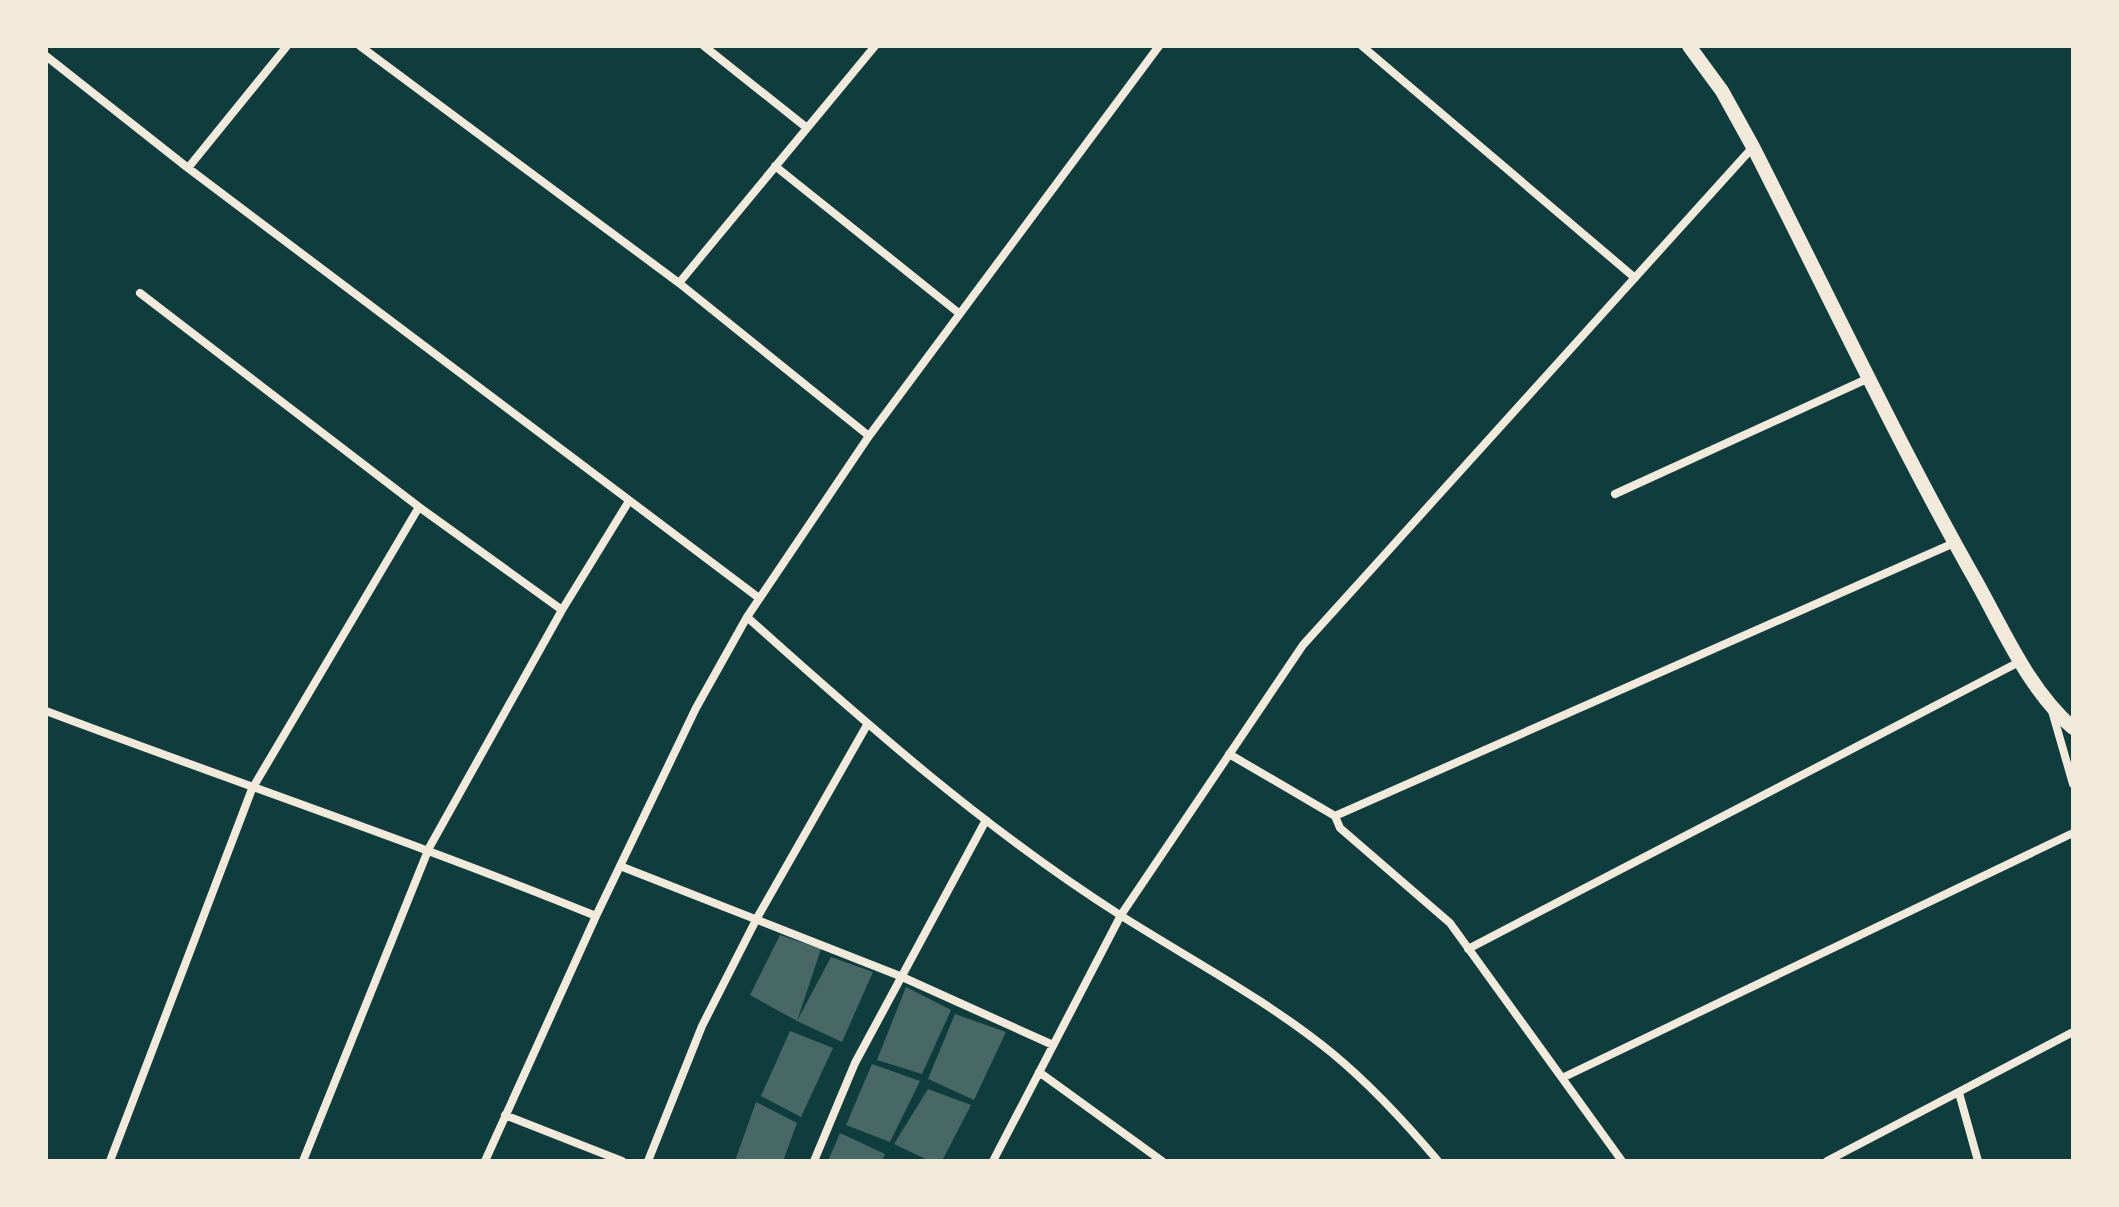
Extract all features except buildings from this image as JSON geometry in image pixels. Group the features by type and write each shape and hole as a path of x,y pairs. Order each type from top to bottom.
{"street":[{"path":"188,168 287,46"},
{"path":"360,46 679,283 869,436"},
{"path":"704,46 807,128"},
{"path":"679,283 875,46"},
{"path":"485,1161 596,916 696,708 747,617 869,436 1159,46"},
{"path":"1362,46 1635,278"},
{"path":"1689,46 1722,91 1753,147 1954,543 2021,661 2050,704 2073,728"},
{"path":"46,56 188,168 759,598"},
{"path":"993,1161 1121,915 1303,645 1753,147"},
{"path":"775,166 960,314"},
{"path":"140,293 419,507 562,610"},
{"path":"1615,494 1870,378"},
{"path":"303,1161 429,848 562,610 629,501"},
{"path":"110,1161 252,789 419,507"},
{"path":"1335,816 1954,543"},
{"path":"747,617 867,725 986,820 1121,915 1171,943 1330,1051 1376,1091 1438,1161"},
{"path":"1468,949 2021,661"},
{"path":"2050,704 2073,784"},
{"path":"46,711 252,789 429,848 596,916"},
{"path":"648,1161 702,1026 757,918 867,725"},
{"path":"1229,754 1335,816 1340,828 1450,923 1622,1161"},
{"path":"814,1161 855,1063 986,820"},
{"path":"1562,1078 2073,833"},
{"path":"620,866 900,976 1053,1045"},
{"path":"1827,1161 2073,1032"},
{"path":"1039,1072 1162,1161"},
{"path":"1959,1093 1978,1161"},
{"path":"505,1115 622,1161"}]}
